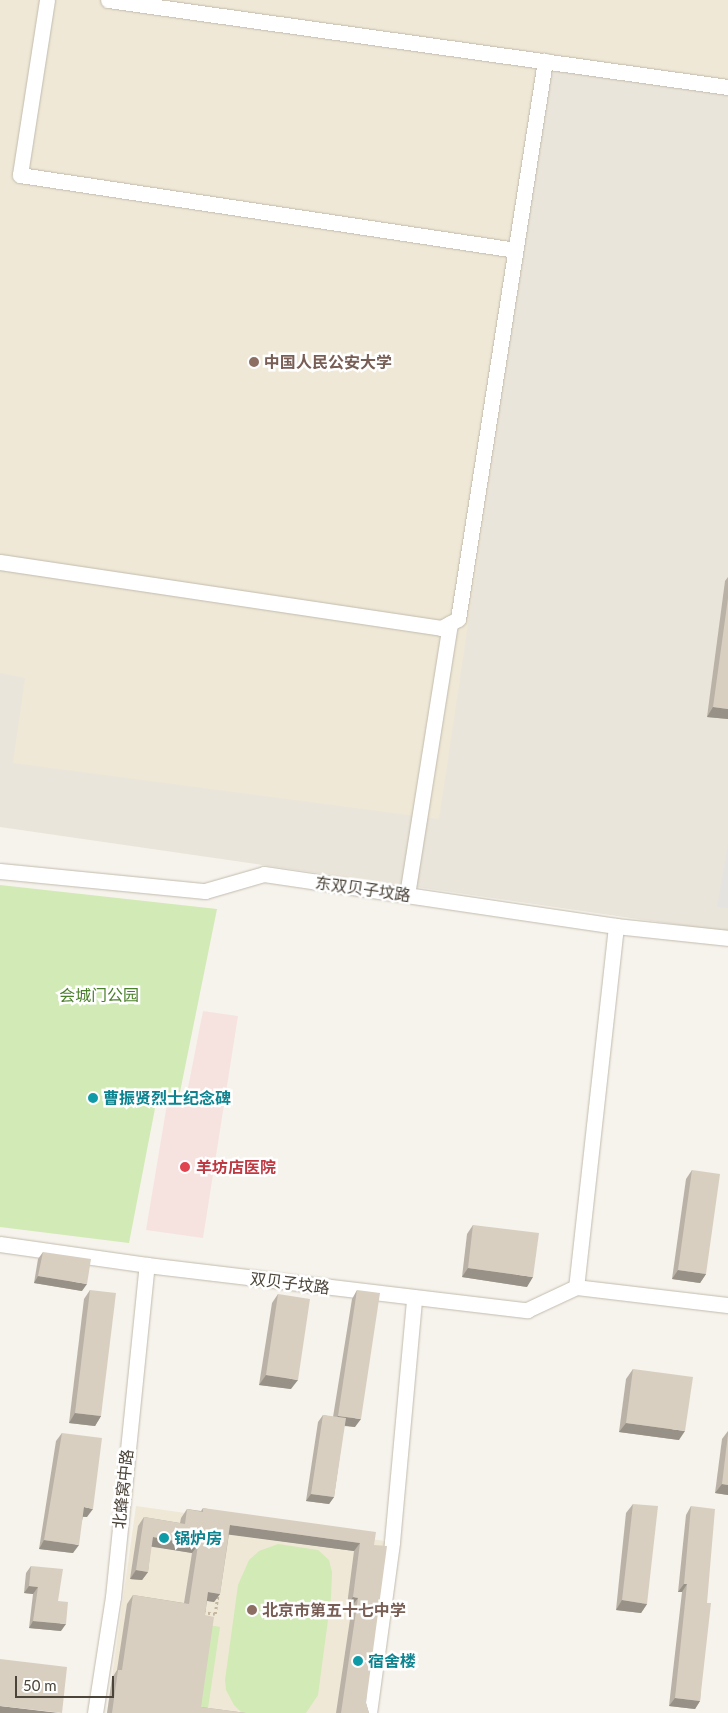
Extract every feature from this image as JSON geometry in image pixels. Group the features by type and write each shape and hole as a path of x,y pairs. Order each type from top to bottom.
{"street":[{"path":"48,0 20,175 514,250"},
{"path":"108,0 728,87"},
{"path":"0,562 441,628 458,619 544,61"},
{"path":"407,895 450,624"},
{"name":"东双贝子坟路","path":"0,871 205,891 264,874 616,926 728,938"},
{"path":"616,926 576,1287 728,1305"},
{"name":"双贝子坟路","path":"0,1244 147,1265 527,1310 576,1287"},
{"name":"北蜂窝中路","path":"96,1713 113,1597 147,1265"},
{"path":"369,1713 392,1542 414,1298"}],"path":[{"path":"198,1611 215,1614 220,1584"}],"shaded area":[{"name":"中国人民公安大学","path":"0,0 728,0 728,932 0,827"},
{"name":"中国人民公安大学","path":"0,0 728,0 728,92 551,68 439,819 13,763 25,678 0,673"},
{"path":"728,844 728,908 717,907"},
{"name":"羊坊店医院","path":"203,1011 238,1016 203,1238 146,1230 167,1104 186,1098"},
{"name":"北京市第五十七中学","path":"136,1506 392,1542 369,1713 107,1713"}],"green space":[{"name":"会城门公园","path":"0,885 217,909 180,1092 157,1098 129,1243 0,1227"},
{"path":"278,1544 318,1550 329,1560 332,1572 331,1597 318,1695 306,1713 242,1713 234,1705 226,1690 225,1680 238,1585 249,1560 259,1551"},
{"path":"209,1625 220,1627 208,1708 197,1707"}],"building":[{"path":"728,598 728,709 713,707"},
{"path":"692,1170 720,1174 706,1274 678,1270"},
{"path":"473,1225 539,1233 533,1277 468,1268"},
{"path":"43,1252 91,1259 87,1284 38,1276"},
{"path":"90,1290 116,1293 101,1416 75,1413"},
{"path":"357,1290 380,1293 361,1419 338,1416"},
{"path":"278,1294 310,1299 298,1380 266,1375"},
{"path":"633,1369 693,1377 685,1431 626,1423"},
{"path":"323,1415 346,1418 334,1497 311,1494"},
{"path":"62,1433 102,1438 93,1509 84,1507 79,1545 44,1540"},
{"path":"728,1434 728,1485 722,1484"},
{"path":"633,1504 658,1506 647,1604 622,1600"},
{"path":"691,1506 715,1509 707,1603 711,1603 700,1701 675,1698 687,1584 684,1584"},
{"path":"203,1508 376,1532 374,1545 387,1546 366,1703 369,1713 341,1713 358,1598 353,1597 360,1543 230,1525 220,1594 208,1592 205,1615 214,1617 201,1707 246,1713 112,1713 118,1670 122,1670 133,1595 189,1604 198,1545 153,1537 148,1572 136,1570 144,1517 185,1524 187,1509 203,1512"},
{"path":"31,1566 63,1569 58,1601 68,1602 66,1624 33,1621 38,1587 29,1586"},
{"path":"0,1659 67,1667 62,1713 0,1706"}],"place":[{"name":"中国人民公安大学","path":"254,362"},
{"name":"曹振贤烈士纪念碑","path":"93,1098"},
{"name":"羊坊店医院","path":"185,1167"},
{"name":"锅炉房","path":"164,1538"},
{"name":"北京市第五十七中学","path":"252,1610"},
{"name":"宿舍楼","path":"358,1661"}]}
